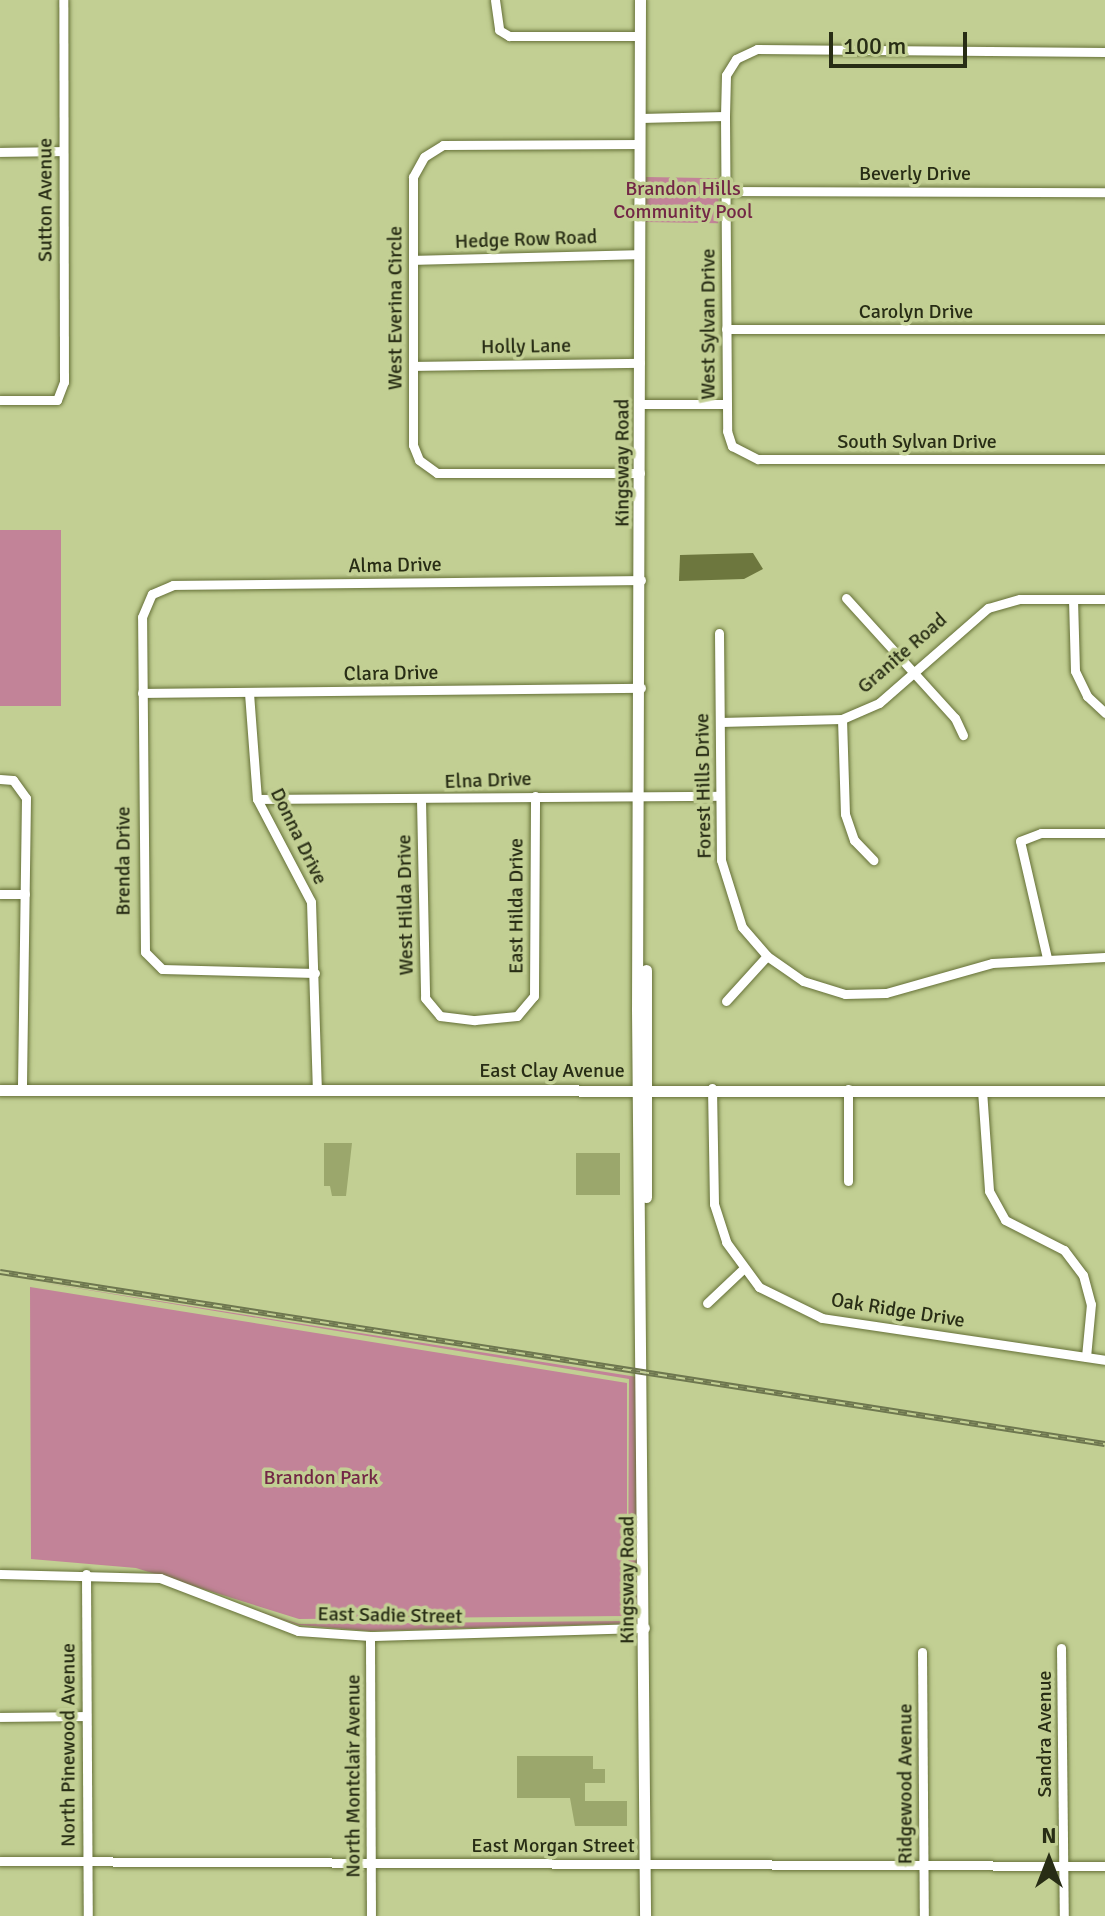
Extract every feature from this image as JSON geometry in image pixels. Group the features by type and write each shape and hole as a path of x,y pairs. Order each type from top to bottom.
{"street":[{"name":"Sutton Avenue","path":"0,400 57,400 64,382 63,0"},
{"path":"495,0 499,30 509,36 640,36"},
{"name":"Kingsway Road","path":"640,0 645,1916"},
{"name":"West Sylvan Drive","path":"732,446 727,404 725,116 726,75 736,59 757,49 1105,52"},
{"path":"640,118 725,116"},
{"name":"West Everina Circle","path":"640,144 443,145 424,157 413,177 413,366 419,460 437,473 640,473"},
{"path":"0,152 63,151"},
{"name":"Beverly Drive","path":"726,191 1105,192"},
{"name":"Hedge Row Road","path":"414,260 640,254"},
{"name":"Carolyn Drive","path":"726,329 1105,329"},
{"name":"Holly Lane","path":"413,366 640,363"},
{"path":"640,404 727,404"},
{"name":"South Sylvan Drive","path":"732,446 758,459 1105,459"},
{"name":"Alma Drive","path":"152,594 173,585 641,580"},
{"name":"Brenda Drive","path":"152,594 142,617 145,952 162,969 315,973"},
{"path":"846,598 913,672 963,735"},
{"name":"Granite Road","path":"720,722 842,719 879,703 988,608 1020,599 1105,599"},
{"path":"1073,599 1075,671 1087,696 1105,713"},
{"name":"Forest Hills Drive","path":"719,633 720,796 727,894 742,927 767,956 803,981 845,994 886,993 992,963 1105,957"},
{"name":"Clara Drive","path":"142,693 641,688"},
{"name":"Donna Drive","path":"249,693 257,799 311,902 317,1090"},
{"path":"842,719 845,814 854,840 873,860"},
{"path":"0,779 13,780 26,798 22,1090"},
{"name":"East Hilda Drive","path":"475,1020 517,1016 534,996 535,796"},
{"name":"Elna Drive","path":"257,799 720,796"},
{"name":"West Hilda Drive","path":"421,800 425,998 440,1016 475,1020"},
{"path":"1047,958 1020,841 1041,833 1105,833"},
{"path":"0,894 25,894"},
{"path":"726,1001 767,956"},
{"name":"East Clay Avenue","path":"0,1090 712,1088 1105,1091"},
{"name":"Oak Ridge Drive","path":"712,1088 714,1204 742,1270 759,1287 822,1318 1105,1360"},
{"path":"848,1089 848,1181"},
{"path":"982,1090 989,1191 1005,1220 1064,1250 1083,1275 1091,1304 1086,1357"},
{"path":"707,1303 742,1270"},
{"name":"East Sadie Street","path":"0,1574 160,1578 298,1631 370,1636 645,1628"},
{"name":"North Pinewood Avenue","path":"86,1574 88,1916"},
{"name":"North Montclair Avenue","path":"370,1636 371,1916"},
{"name":"Sandra Avenue","path":"1061,1648 1064,1916"},
{"name":"Ridgewood Avenue","path":"922,1652 924,1916"},
{"path":"0,1717 86,1716"},
{"name":"East Morgan Street","path":"0,1861 924,1862 1105,1866"}],"green space":[{"name":"Brandon Hills Community Pool","path":"646,177 719,178 718,223 645,222"},
{"path":"0,530 61,530 61,706 0,706"},
{"path":"33,1281 637,1377 640,1623 370,1631 299,1625 234,1603 299,1624 628,1621 629,1379"},
{"name":"Brandon Park","path":"30,1287 627,1383 627,1616 299,1619 136,1568 31,1559"}],"shaded area":[{"path":"753,553 763,569 744,579 679,581 680,555"}],"building":[{"path":"324,1143 352,1143 346,1196 332,1196 330,1186 324,1186"},
{"path":"576,1153 620,1153 620,1195 576,1195"},
{"path":"517,1756 593,1756 593,1769 605,1769 605,1783 585,1783 585,1801 627,1801 627,1826 575,1826 570,1798 517,1798"}],"railway":[{"path":"0,1272 1105,1444"}]}
